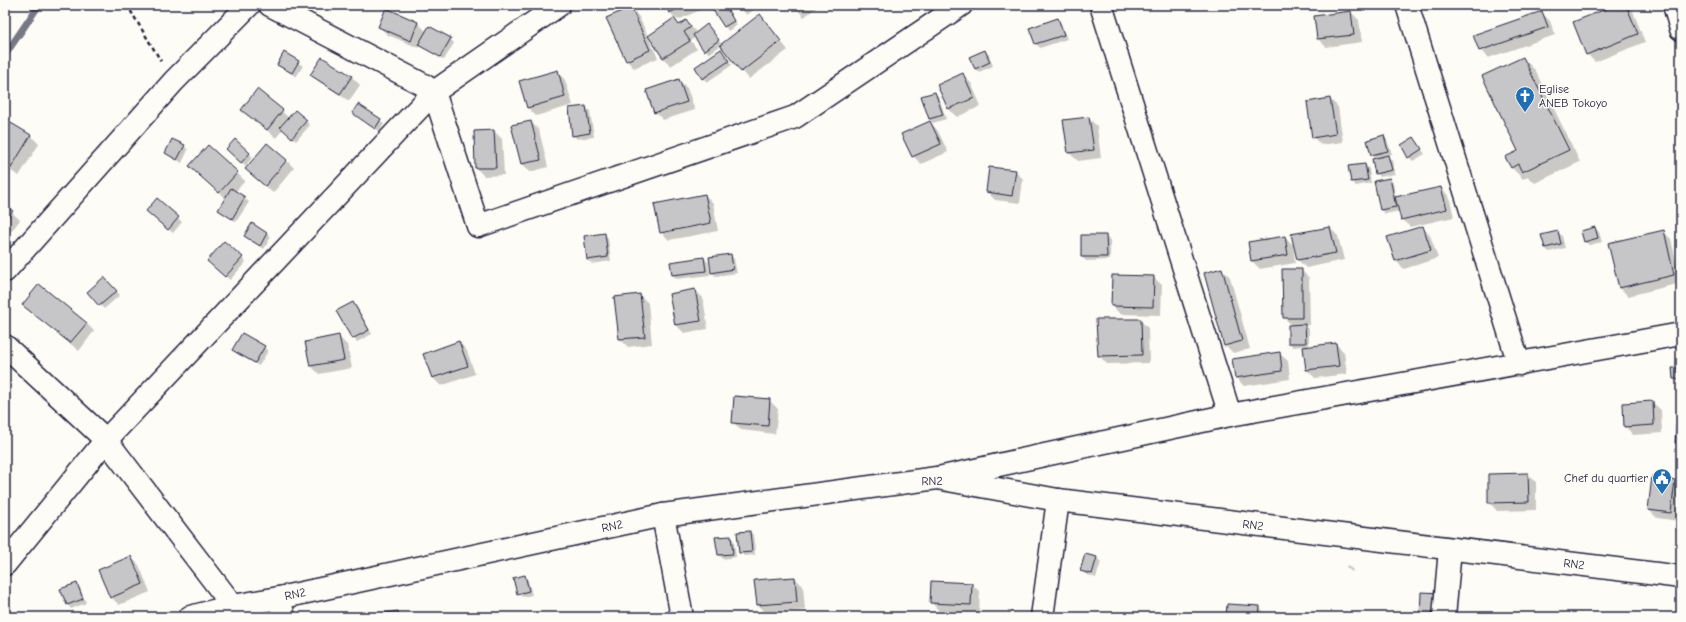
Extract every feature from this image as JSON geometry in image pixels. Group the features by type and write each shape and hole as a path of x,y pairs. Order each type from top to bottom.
{"street":[{"path":"5,271 174,81 249,5"},
{"path":"270,5 434,92 478,226 795,117 961,5"},
{"path":"5,564 106,440 434,92 559,5"},
{"path":"1101,5 1230,415"},
{"path":"1407,5 1519,364"},
{"path":"1674,5 1681,29"},
{"path":"937,478 1230,415 1681,334"},
{"path":"5,346 106,440 233,606"},
{"name":"RN2","path":"190,617 233,606 282,607 663,515 937,478 1058,500 1681,577"},
{"path":"1042,617 1058,500"},
{"path":"663,515 682,617"},
{"path":"1444,617 1450,549"}],"path":[{"path":"127,5 174,81"}],"building":[{"path":"665,5 686,5 669,13"},
{"path":"725,5 734,21 724,27 713,10"},
{"path":"1616,5 1626,5 1638,34 1586,55 1573,22"},
{"path":"631,7 650,50 626,61 606,18"},
{"path":"386,8 418,22 411,41 378,27"},
{"path":"1351,11 1354,35 1317,39 1314,16"},
{"path":"1542,11 1548,27 1479,51 1473,35"},
{"path":"760,14 781,41 741,72 720,45"},
{"path":"674,18 679,25 686,20 691,27 684,32 690,41 663,58 648,36"},
{"path":"1058,18 1064,35 1035,44 1029,28"},
{"path":"707,24 719,40 704,51 693,35"},
{"path":"429,26 451,38 440,57 418,45"},
{"path":"721,49 729,61 702,79 695,67"},
{"path":"985,50 990,62 975,69 969,57"},
{"path":"284,52 299,61 292,73 277,65"},
{"path":"322,57 352,76 340,94 310,75"},
{"name":"Eglise ANEB Tokoyo","path":"1523,57 1569,150 1522,172 1518,164 1511,168 1505,157 1518,151 1482,76"},
{"path":"558,70 565,97 527,108 519,81"},
{"path":"963,73 974,98 948,109 937,85"},
{"path":"679,79 687,102 654,113 646,90"},
{"path":"257,89 283,110 267,130 241,110"},
{"path":"935,92 943,115 929,119 921,96"},
{"path":"1330,98 1336,134 1312,138 1307,102"},
{"path":"358,104 381,119 375,129 352,113"},
{"path":"586,106 590,133 572,136 569,108"},
{"path":"295,110 307,120 292,138 280,127"},
{"path":"1089,117 1094,150 1068,153 1063,120"},
{"path":"531,121 541,160 521,164 511,125"},
{"path":"930,121 941,144 912,157 901,134"},
{"path":"11,123 31,135 11,168 5,164 5,132"},
{"path":"494,130 496,168 475,168 474,131"},
{"path":"1384,135 1388,151 1371,155 1367,140"},
{"path":"1414,137 1422,149 1408,158 1401,145"},
{"path":"172,139 185,145 177,160 165,153"},
{"path":"235,139 250,153 241,163 226,149"},
{"path":"267,143 287,160 265,186 245,169"},
{"path":"208,145 238,172 219,193 189,166"},
{"path":"1388,155 1392,170 1375,174 1372,159"},
{"path":"1365,164 1368,180 1351,182 1348,166"},
{"path":"989,167 1016,170 1012,196 986,192"},
{"path":"1390,178 1396,207 1380,210 1374,181"},
{"path":"1441,187 1447,209 1401,220 1395,197"},
{"path":"231,188 245,197 232,219 218,210"},
{"path":"705,194 711,223 660,233 654,204"},
{"path":"157,198 179,217 168,230 146,211"},
{"path":"5,205 13,211 5,221"},
{"path":"252,223 267,233 260,246 244,236"},
{"path":"1423,226 1431,250 1395,261 1387,237"},
{"path":"1330,227 1336,253 1297,260 1291,234"},
{"path":"1595,227 1598,238 1584,242 1581,231"},
{"path":"1664,230 1674,275 1619,288 1608,243"},
{"path":"1558,231 1561,244 1545,248 1541,235"},
{"path":"605,233 608,257 587,260 584,236"},
{"path":"1081,235 1106,235 1107,257 1081,257"},
{"path":"1285,236 1288,255 1251,261 1248,242"},
{"path":"224,241 243,257 225,277 207,261"},
{"path":"731,254 733,269 711,273 709,257"},
{"path":"704,257 706,271 672,275 670,262"},
{"path":"1222,268 1242,341 1224,346 1204,273"},
{"path":"1282,269 1302,269 1302,318 1283,318"},
{"path":"1112,275 1154,276 1153,307 1111,306"},
{"path":"104,277 117,291 99,306 87,292"},
{"path":"39,284 87,323 70,343 22,305"},
{"path":"695,289 701,321 675,325 669,294"},
{"path":"640,294 645,337 619,339 614,297"},
{"path":"353,302 369,330 352,339 336,311"},
{"path":"1096,319 1141,319 1142,355 1098,356"},
{"path":"1305,324 1306,343 1288,343 1288,325"},
{"path":"242,333 265,346 255,363 232,350"},
{"path":"339,335 344,360 310,366 305,342"},
{"path":"459,341 468,366 432,378 423,354"},
{"path":"1336,343 1339,366 1306,370 1303,347"},
{"path":"1280,352 1282,371 1235,378 1232,359"},
{"path":"1672,368 1681,368 1681,379 1673,379"},
{"path":"734,396 770,399 768,426 732,423"},
{"path":"1653,401 1654,425 1624,427 1623,403"},
{"path":"1676,426 1681,426 1681,443 1675,443"},
{"path":"1528,473 1529,502 1488,503 1488,474"},
{"name":"Chef du quartier","path":"1652,476 1675,480 1671,513 1648,510"},
{"path":"750,531 752,552 739,553 737,532"},
{"path":"731,536 733,554 718,555 715,537"},
{"path":"1085,554 1097,557 1092,574 1080,571"},
{"path":"131,556 143,584 110,598 98,570"},
{"path":"525,575 529,591 517,594 513,578"},
{"path":"795,577 797,602 757,605 754,580"},
{"path":"931,581 972,583 971,605 930,603"},
{"path":"77,583 83,599 67,605 60,589"},
{"path":"1421,592 1442,593 1441,617 1420,617"},
{"path":"1227,604 1260,606 1259,617 1226,617"},
{"path":"398,611 399,617 386,617 385,613"}],"waterway":[{"path":"5,55 39,5"}],"place":[{"name":"Eglise ANEB Tokoyo","path":"1525,113"},
{"name":"Chef du quartier","path":"1662,495"}]}
